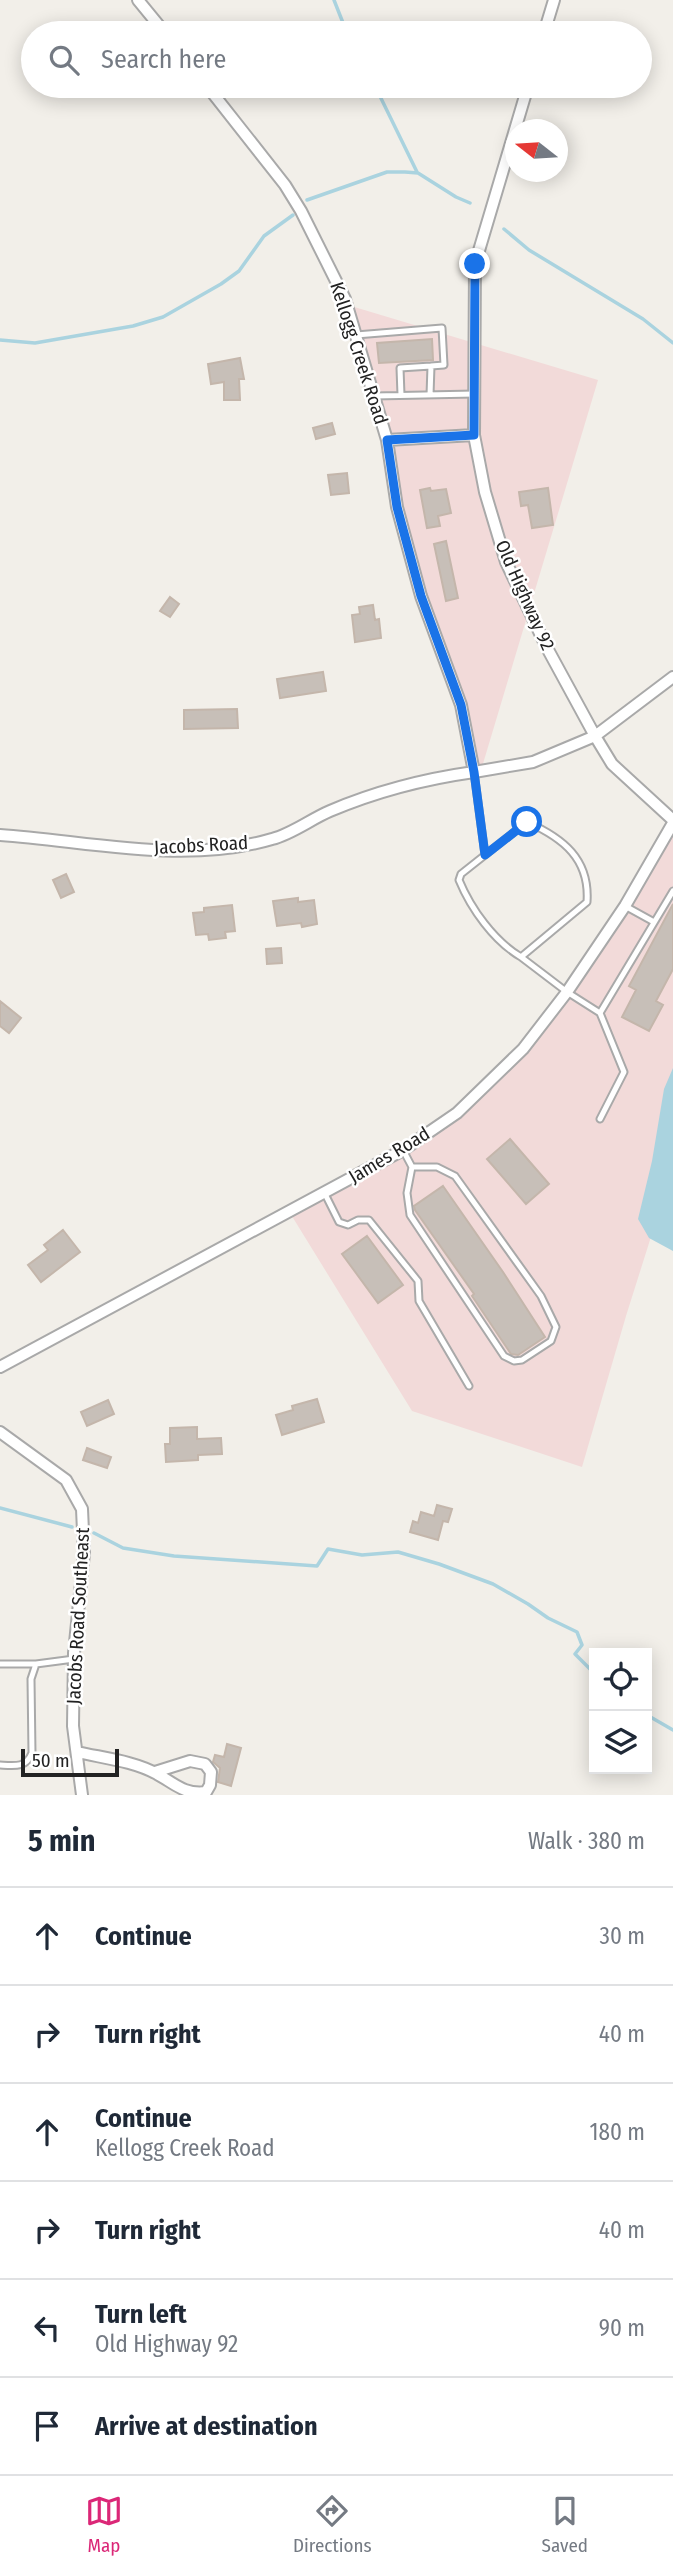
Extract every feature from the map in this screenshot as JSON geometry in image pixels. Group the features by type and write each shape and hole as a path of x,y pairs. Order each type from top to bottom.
{"street":[{"path":"138,0 155,21"},
{"path":"548,21 554,0"},
{"name":"Kellogg Creek Road","path":"216,98 285,185 345,299 387,440 397,507 421,596 461,705 474,772"},
{"name":"Old Highway 92","path":"524,98 475,264 474,435 485,492 506,562 546,646 595,736 611,764 673,821"},
{"path":"387,440 474,435"},
{"path":"474,772 533,762 595,736 673,677"},
{"name":"Jacobs Road","path":"0,835 157,850 225,848 273,839 374,793 434,777 474,772"},
{"name":"James Road","path":"0,1367 402,1150 457,1113 523,1049 567,992 625,906 673,821"},
{"name":"Jacobs Road Southeast","path":"0,1432 66,1480 82,1509 84,1553 74,1659 73,1726 82,1795"},
{"path":"77,1752 155,1772 177,1789 196,1794 206,1792 210,1785 211,1772 205,1764 190,1761 155,1772"}],"lane":[{"path":"356,335 442,328 444,365 400,368 401,395"},
{"path":"430,395 431,366"},
{"path":"374,396 475,394"},
{"path":"474,772 485,855"},
{"path":"520,957 587,902 588,881 573,852 551,833 527,822 461,874 460,880 488,928 507,949 600,1013 624,1072 600,1119"},
{"path":"600,1013 673,891"},
{"path":"625,906 654,922"},
{"path":"402,1150 412,1167 407,1193 410,1215 504,1356 514,1361 522,1360 551,1341 556,1327 541,1296 455,1177 437,1167 412,1167"},
{"path":"324,1192 339,1223 348,1225 358,1220 369,1220 418,1281 419,1301 469,1386"},
{"path":"0,1664 36,1664 74,1659"},
{"path":"0,1765 21,1766 30,1759 31,1679 36,1664"}],"shaded area":[{"path":"341,303 598,380 479,777 479,776"},
{"path":"673,831 673,1167 582,1467 412,1411 290,1213 476,1101 570,995"}],"water":[{"path":"673,1068 673,1251 649,1238 638,1219 652,1161 664,1089"}],"building":[{"path":"432,339 433,360 379,363 377,343"},
{"path":"240,358 244,379 239,379 240,400 224,400 224,382 211,384 208,364"},
{"path":"332,423 335,434 316,439 313,428"},
{"path":"347,473 349,493 331,495 328,475"},
{"path":"430,488 431,491 446,489 451,513 438,516 440,526 427,528 420,490"},
{"path":"548,488 553,525 532,528 528,505 521,506 519,492"},
{"path":"446,541 458,598 446,601 434,544"},
{"path":"170,597 179,604 170,617 160,611"},
{"path":"373,605 375,620 379,619 381,638 355,642 352,615 360,614 359,607"},
{"path":"323,672 326,691 280,698 277,679"},
{"path":"237,709 238,728 184,729 184,710"},
{"path":"66,874 74,892 61,898 53,880"},
{"path":"298,898 298,902 314,900 317,924 302,927 301,923 277,926 273,901"},
{"path":"673,904 673,969 656,1001 663,1005 649,1031 622,1017 636,990 629,986"},
{"path":"232,905 235,931 225,932 226,938 209,940 208,934 196,935 193,913 204,912 204,908"},
{"path":"281,948 282,963 267,964 266,949"},
{"path":"0,1001 21,1018 9,1033 0,1026"},
{"path":"510,1139 549,1184 526,1204 487,1159"},
{"path":"443,1186 545,1337 518,1355 511,1354 472,1296 474,1294 415,1210 414,1206"},
{"path":"63,1230 80,1252 41,1282 28,1265 48,1250 44,1245"},
{"path":"367,1236 403,1285 378,1303 342,1254"},
{"path":"317,1399 324,1422 282,1435 276,1415 293,1410 292,1406"},
{"path":"108,1400 114,1414 87,1426 81,1412"},
{"path":"197,1427 197,1439 221,1438 222,1454 198,1455 198,1460 166,1462 165,1444 170,1444 170,1428"},
{"path":"87,1448 111,1457 107,1468 83,1460"},
{"path":"437,1505 452,1509 448,1522 443,1521 438,1540 410,1532 413,1521 418,1523 421,1512 434,1516"},
{"path":"227,1744 241,1748 231,1786 218,1782 220,1768 213,1762 215,1755 224,1757"}],"waterway":[{"path":"334,0 342,21"},
{"path":"381,98 417,172"},
{"path":"307,200 387,172 405,172 418,173 470,203"},
{"path":"0,340 35,343 133,326 163,317 239,271 264,236 293,215"},
{"path":"504,229 529,250 643,319 673,343"},
{"path":"0,1508 72,1527"},
{"path":"94,1533 123,1548 174,1556 317,1566 328,1549 362,1555 398,1552 493,1584 548,1618 577,1632 582,1645 575,1654 589,1668"},
{"path":"652,1718 673,1730"}],"route":[{"path":"475,264 474,435 387,440 397,507 421,596 461,705 474,772 485,855 527,822"}]}
